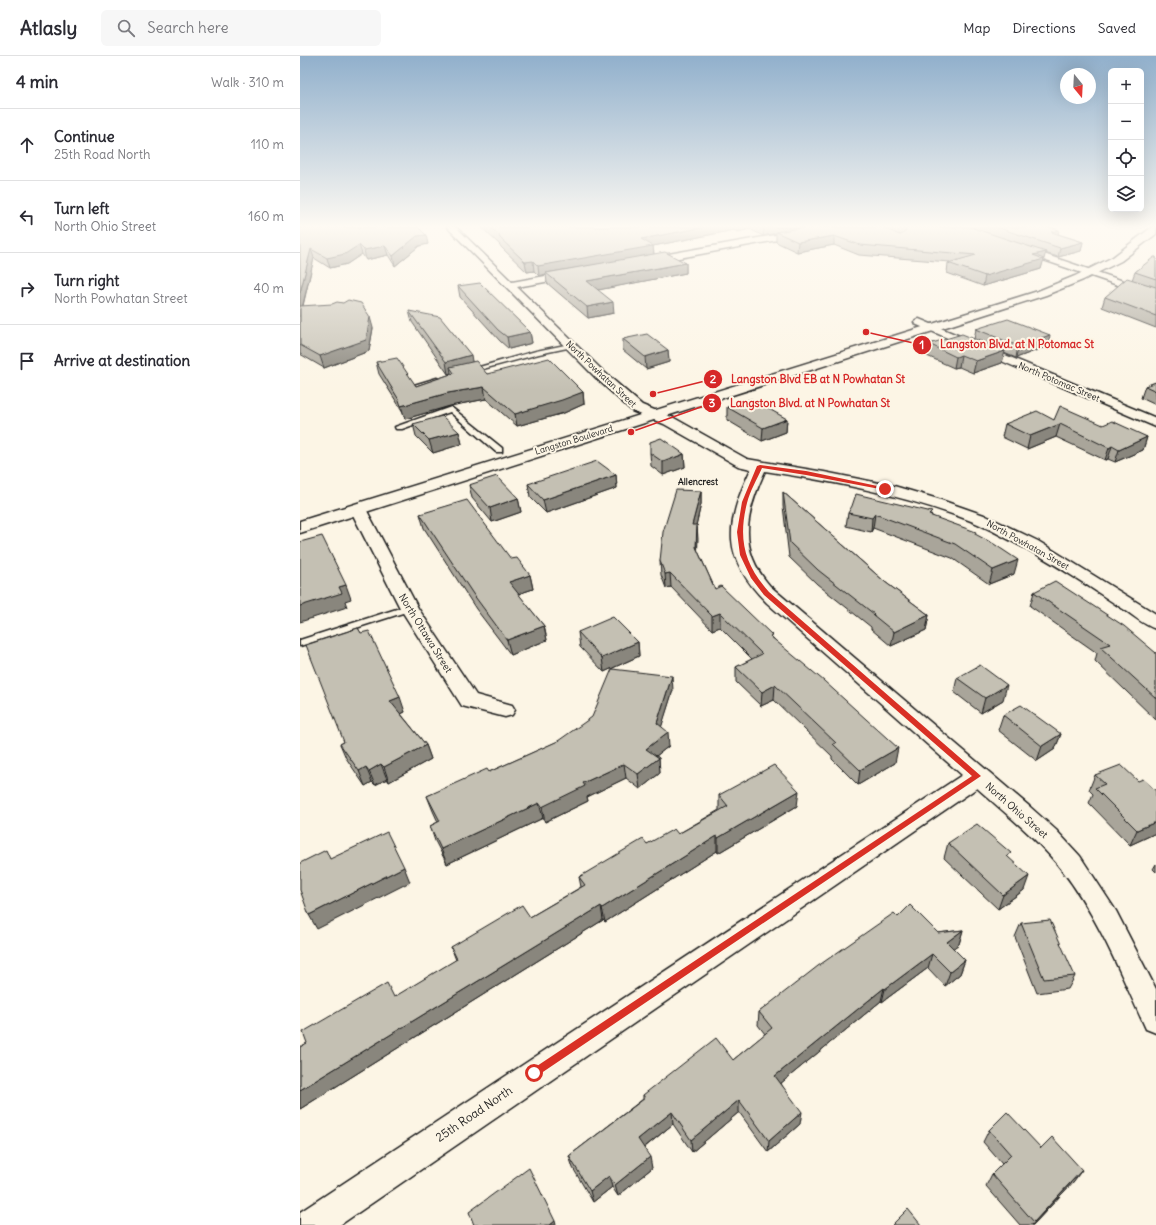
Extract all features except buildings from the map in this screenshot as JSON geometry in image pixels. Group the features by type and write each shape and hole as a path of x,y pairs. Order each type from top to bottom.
{"main road":[{"name":"Langston Boulevard","path":"411,478 1047,282"},
{"name":"Langston Boulevard","path":"300,527 1042,293 1063,282"}],"street":[{"name":"North Powhatan Street","path":"505,282 600,375 637,408 656,415 682,428 735,459 760,466 824,476 894,491 969,514 1032,545 1127,603 1156,623"},
{"path":"509,286 533,282"},
{"path":"1117,282 1156,295"},
{"name":"North Potomac Street","path":"919,322 1156,423"},
{"name":"North Ohio Street","path":"760,466 746,497 740,528 742,555 754,578 770,596 1036,826 1070,862 1106,918 1156,1019"},
{"name":"North Ottawa Street","path":"358,509 408,608 469,701 506,710"},
{"name":"25th Road North","path":"311,1225 977,776"}],"lane":[{"path":"459,374 538,352 570,346"},
{"path":"417,386 445,378"},
{"path":"399,427 451,409 500,450"},
{"path":"300,643 408,608"}],"place":[{"name":"Langston Blvd. at N Potomac St","path":"866,332"},
{"name":"Langston Blvd EB at N Powhatan St","path":"653,394"},
{"name":"Langston Blvd. at N Powhatan St","path":"631,432"}],"district":[{"name":"Allencrest","path":"698,482"}],"route":[{"path":"534,1073 977,776 761,588 745,563 742,555 740,532 744,502 760,466 824,476 885,489"}]}
